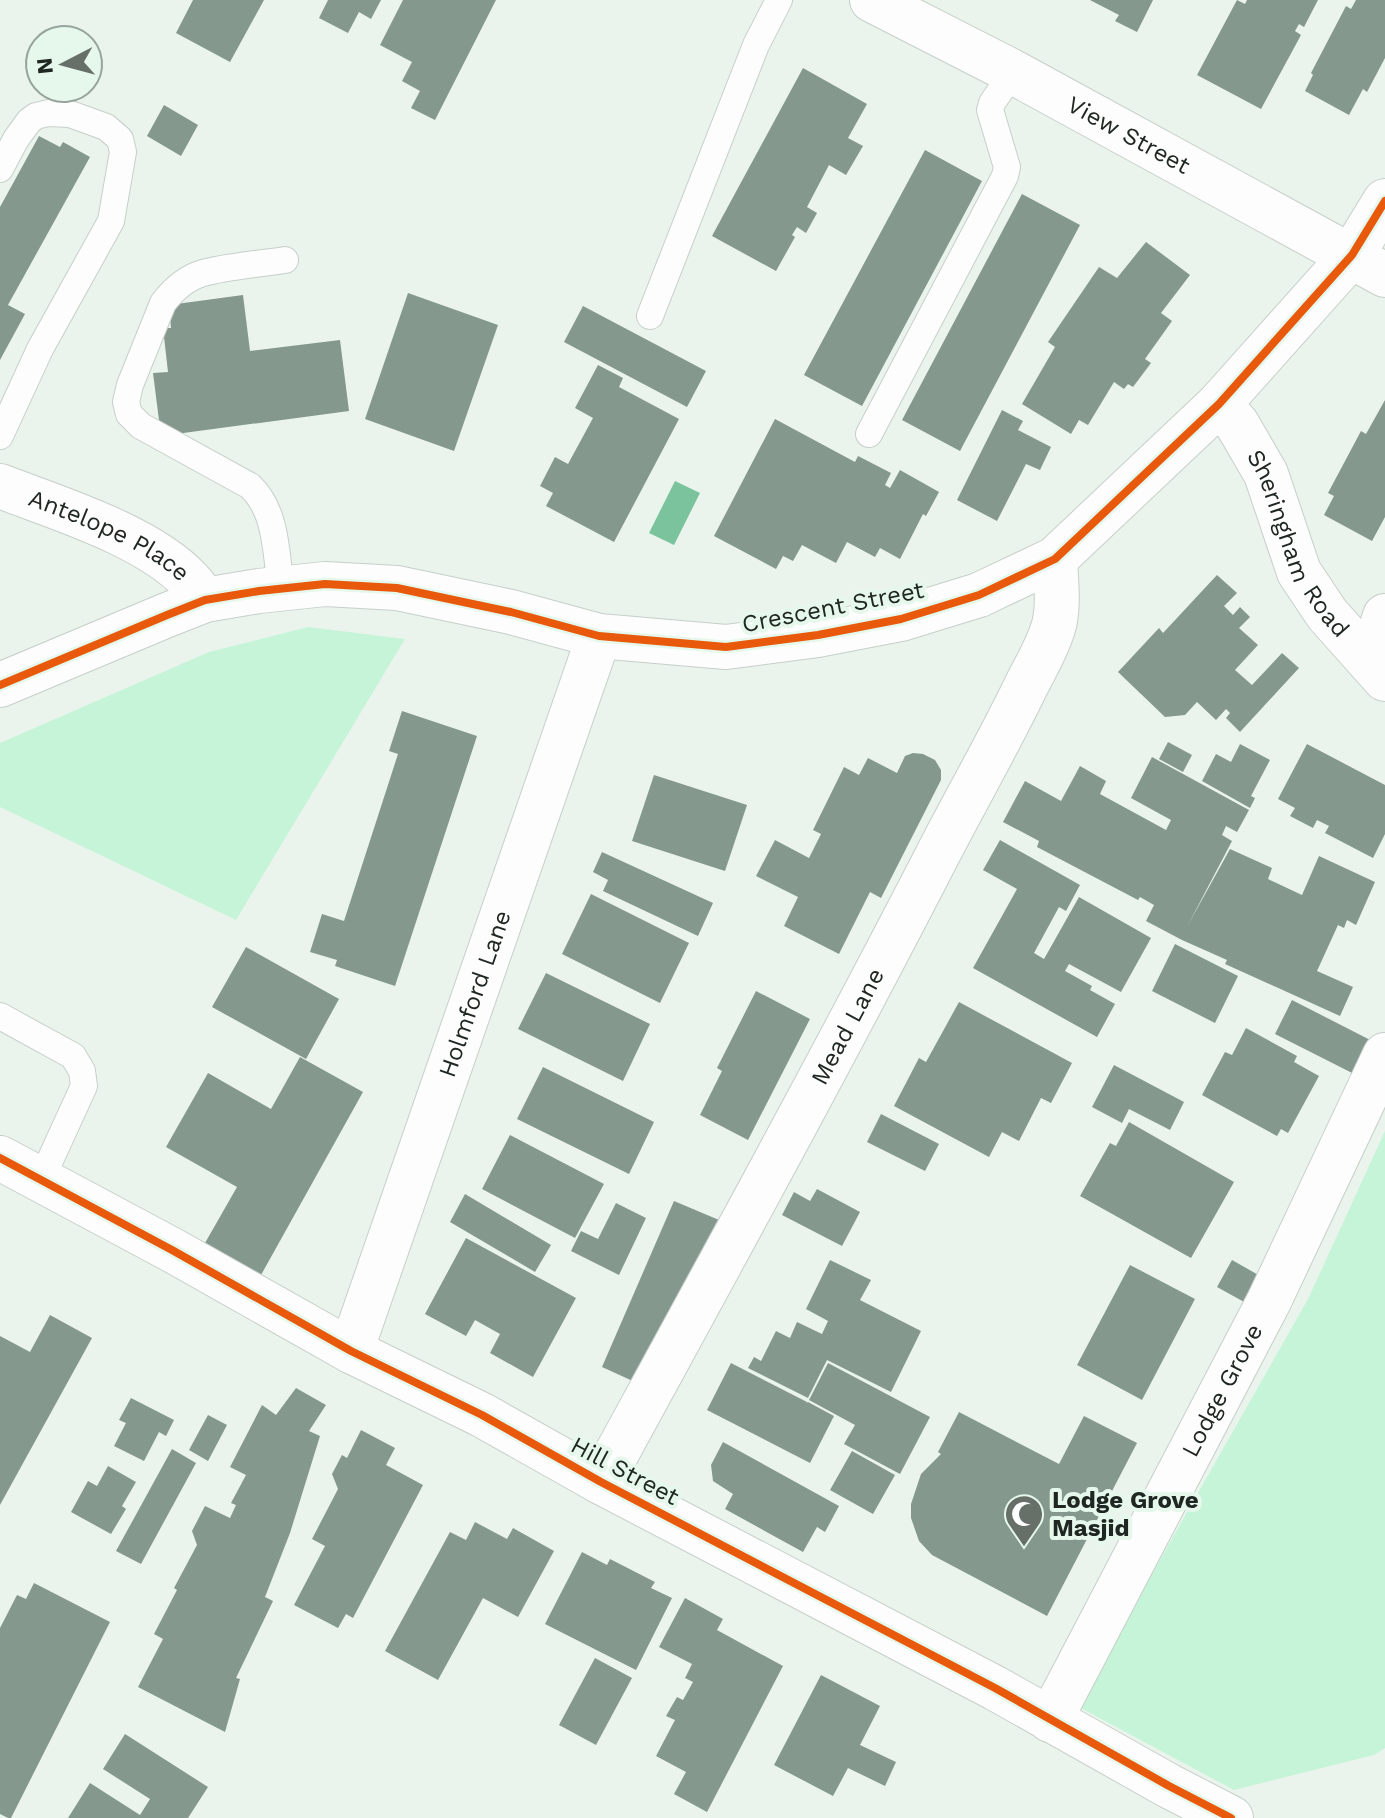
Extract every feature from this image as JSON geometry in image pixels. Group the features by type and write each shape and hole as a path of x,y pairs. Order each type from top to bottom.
{"street":[{"name":"View Street","path":"872,0 1013,72 1368,265"},
{"name":"Crescent Street","path":"0,685 205,600 325,584 397,588 511,612 599,636 726,647 818,635 901,619 979,595 1055,559 1368,265 1385,201"},
{"name":"Sheringham Road","path":"1219,404 1237,424 1266,474 1299,572 1327,614 1377,670"},
{"name":"Antelope Place","path":"0,486 123,536 156,553 190,581 205,600"},
{"name":"Mead Lane","path":"601,1482 1002,737 1055,624 1055,559"},
{"path":"1377,670 1385,616"},
{"name":"Holmford Lane","path":"351,1351 599,636"},
{"name":"Lodge Grove","path":"1050,1720 1269,1301 1385,1055"},
{"name":"Hill Street","path":"0,1158 351,1351 482,1415 601,1482 995,1688 1231,1818"}],"lane":[{"path":"650,316 756,45 779,0"},
{"path":"869,434 1005,176 1007,167 990,110 1013,72"},
{"path":"0,169 29,121 48,113 70,114 106,127 120,139 123,152 111,221 40,349 0,436"},
{"path":"281,589 270,519 261,496 250,486 141,426 129,414 126,402 163,303 181,284 201,273 285,260"},
{"path":"0,1016 73,1056 82,1071 84,1086 41,1180"}],"shaded area":[{"path":"675,481 700,493 674,545 649,533"},
{"path":"308,627 405,639 236,920 0,807 0,743 209,652"},
{"path":"1385,1131 1385,1748 1374,1755 1234,1790 1077,1706 1308,1299"}],"building":[{"path":"193,0 264,0 230,62 176,33"},
{"path":"328,0 381,0 371,19 359,12 348,33 319,18"},
{"path":"403,0 496,0 435,120 411,108 420,91 402,81 412,62 380,45"},
{"path":"1090,0 1153,0 1137,32 1115,21 1119,15"},
{"path":"1237,0 1245,4 1247,0 1318,0 1304,27 1299,24 1295,31 1301,35 1261,109 1197,75"},
{"path":"1356,0 1385,0 1385,58 1367,92 1363,89 1349,115 1305,91 1313,75 1311,73 1346,6 1351,9"},
{"path":"803,68 867,104 848,138 863,146 846,175 829,165 807,207 817,213 806,233 797,227 792,235 795,237 776,271 712,236"},
{"path":"164,105 198,125 181,156 147,136"},
{"path":"39,136 60,147 63,142 90,157 8,305 25,314 0,360 0,207"},
{"path":"925,150 982,181 862,406 804,375"},
{"path":"1022,194 1080,225 960,451 902,420"},
{"path":"1146,242 1190,275 1161,313 1172,321 1145,359 1151,363 1133,387 1128,384 1124,389 1114,382 1088,425 1079,420 1071,434 1022,404 1055,347 1048,342 1099,267 1117,278"},
{"path":"408,293 498,325 454,451 365,419"},
{"path":"243,295 250,351 340,340 349,411 161,436 153,373 168,372 163,328 171,328 169,305"},
{"path":"583,306 706,371 687,407 564,342"},
{"path":"598,365 623,378 619,387 679,419 614,542 546,506 553,493 540,486 555,457 568,464 593,418 575,408"},
{"path":"1385,400 1385,517 1372,541 1324,515 1334,496 1328,493 1361,431 1366,434"},
{"path":"1002,410 1023,421 1018,430 1051,447 1040,470 1026,464 997,521 957,500"},
{"path":"775,419 855,462 858,456 891,473 885,485 890,488 900,470 939,492 926,516 923,514 900,559 880,548 875,557 847,542 836,563 802,545 793,561 783,556 776,569 714,536"},
{"path":"1217,575 1237,593 1224,606 1233,615 1240,607 1250,617 1239,628 1258,645 1235,670 1252,685 1282,653 1299,668 1240,732 1226,718 1230,713 1226,709 1216,720 1197,702 1185,715 1165,717 1118,672 1159,628 1163,633"},
{"path":"402,711 477,736 395,986 335,966 337,960 310,952 322,914 344,921 398,754 389,751"},
{"path":"1168,742 1192,755 1183,772 1159,759"},
{"path":"1240,744 1270,760 1251,796 1255,798 1250,808 1202,781 1216,754 1231,762"},
{"path":"1307,744 1385,785 1385,834 1373,858 1325,833 1329,826 1317,820 1313,828 1290,816 1295,808 1278,799"},
{"path":"913,753 935,760 941,770 941,780 881,898 870,892 839,954 784,926 798,897 756,876 775,840 809,858 821,834 813,830 844,767 859,775 868,758 897,773 905,756"},
{"path":"1152,757 1249,810 1237,832 1226,826 1222,835 1232,841 1188,925 1230,849 1272,868 1268,879 1302,895 1319,856 1375,882 1356,925 1347,920 1344,928 1338,925 1317,971 1353,987 1340,1016 1225,964 1227,960 1146,921 1154,905 1140,897 1138,900 1037,847 1039,841 1003,822 1025,781 1061,801 1080,766 1106,781 1100,794 1166,830 1171,820 1131,798"},
{"path":"654,775 747,805 725,871 632,841"},
{"path":"1000,840 1080,885 1066,911 1059,907 1034,953 1044,959 1079,897 1151,938 1121,992 1069,964 1065,971 1115,1004 1097,1037 973,968 1017,889 983,870"},
{"path":"602,852 713,903 698,936 603,891 608,880 593,872"},
{"path":"591,894 689,943 660,1003 562,954"},
{"path":"1175,944 1238,976 1215,1023 1152,991"},
{"path":"246,947 339,999 306,1059 212,1007"},
{"path":"546,973 650,1024 623,1081 518,1029"},
{"path":"756,991 810,1019 748,1140 700,1115 722,1071 717,1068"},
{"path":"1292,1000 1378,1044 1362,1078 1275,1034"},
{"path":"959,1002 1072,1063 1051,1103 1041,1098 1019,1141 1002,1132 989,1157 894,1106 919,1058 926,1062"},
{"path":"1246,1028 1297,1056 1294,1062 1319,1076 1288,1133 1281,1129 1277,1136 1202,1095 1225,1052 1232,1055"},
{"path":"300,1057 363,1092 261,1275 205,1243 237,1187 166,1147 208,1073 271,1109"},
{"path":"1114,1065 1184,1102 1170,1130 1129,1109 1122,1123 1092,1107"},
{"path":"543,1067 654,1122 629,1174 517,1119"},
{"path":"881,1114 939,1144 925,1171 867,1142"},
{"path":"1129,1122 1234,1182 1191,1258 1080,1196 1110,1143 1116,1146"},
{"path":"510,1135 604,1184 575,1238 482,1189"},
{"path":"817,1189 860,1212 842,1246 782,1215 794,1192 810,1201"},
{"path":"465,1194 551,1245 535,1272 450,1222"},
{"path":"674,1201 719,1220 646,1387 602,1367"},
{"path":"616,1203 646,1218 619,1275 571,1251 581,1231 598,1239"},
{"path":"466,1238 576,1298 533,1377 490,1353 500,1334 475,1320 466,1336 425,1314"},
{"path":"830,1260 871,1280 860,1300 921,1331 891,1392 827,1360 808,1398 748,1368 754,1357 761,1361 776,1331 790,1338 797,1322 822,1334 828,1321 806,1309"},
{"path":"1232,1260 1269,1281 1255,1308 1217,1287"},
{"path":"1130,1265 1195,1299 1142,1400 1077,1365"},
{"path":"50,1315 92,1338 0,1505 0,1336 30,1352"},
{"path":"731,1363 834,1416 810,1463 707,1410"},
{"path":"828,1363 930,1417 900,1474 844,1444 855,1425 809,1400"},
{"path":"296,1388 326,1405 309,1431 320,1436 290,1533 265,1597 273,1601 236,1678 240,1679 225,1732 138,1687 163,1639 154,1634 197,1545 192,1531 205,1506 230,1518 236,1505 231,1503 246,1475 230,1467 262,1405 276,1415"},
{"path":"131,1398 174,1420 166,1436 159,1432 144,1461 114,1446 126,1423 119,1420"},
{"path":"959,1412 1059,1464 1084,1416 1137,1443 1047,1616 932,1555 919,1541 911,1518 911,1504 921,1474 941,1454 938,1452"},
{"path":"208,1415 227,1425 208,1461 189,1450"},
{"path":"361,1430 395,1448 386,1465 423,1485 353,1618 346,1614 338,1628 294,1605 325,1546 312,1539 338,1489 332,1474 342,1455 347,1458"},
{"path":"723,1442 839,1506 825,1532 817,1527 803,1552 725,1509 733,1494 713,1481 711,1465"},
{"path":"172,1449 196,1463 141,1564 116,1551"},
{"path":"852,1451 895,1475 873,1514 830,1490"},
{"path":"108,1466 136,1482 122,1506 126,1509 111,1534 71,1512 88,1481 97,1486"},
{"path":"475,1522 507,1539 513,1528 554,1551 518,1617 483,1598 438,1680 385,1651 450,1532 466,1540"},
{"path":"582,1552 607,1565 610,1559 655,1582 651,1588 672,1598 636,1670 545,1624"},
{"path":"34,1583 110,1622 11,1818 8,1818 0,1814 0,1628 17,1595 26,1599"},
{"path":"685,1598 723,1619 717,1630 783,1666 707,1812 674,1794 686,1772 656,1756 675,1720 666,1716 677,1697 683,1700 693,1682 685,1678 692,1664 659,1647"},
{"path":"595,1658 632,1678 596,1745 559,1725"},
{"path":"821,1675 880,1706 860,1745 896,1762 885,1786 848,1768 833,1796 774,1765"},
{"path":"125,1734 208,1787 188,1818 68,1818 90,1783 140,1815 150,1799 103,1769"}],"cycle path":[{"path":"0,685 205,600 325,584 397,588 511,612 599,636 726,647 818,635 901,619 979,595 1055,559 1219,404 1352,255 1385,201"},
{"path":"0,1158 351,1351 482,1415 601,1482 995,1688 1231,1818"}],"place":[{"name":"Lodge Grove Masjid","path":"1024,1548"}]}
